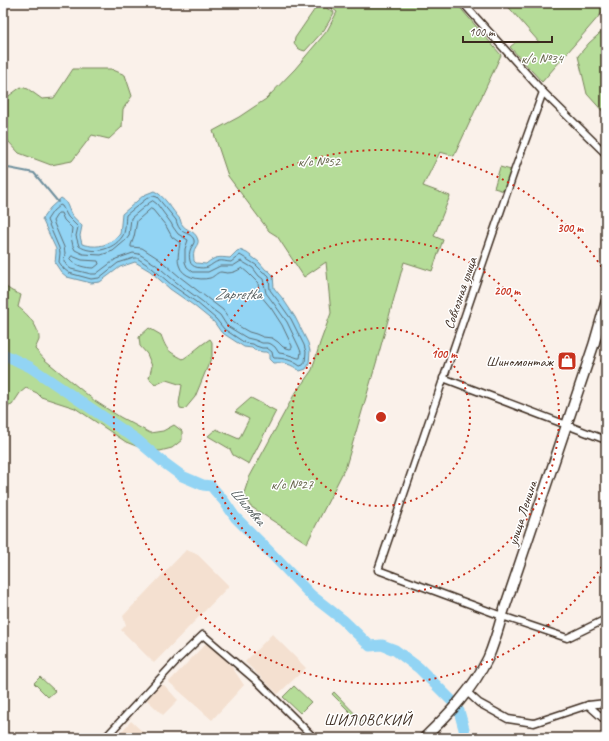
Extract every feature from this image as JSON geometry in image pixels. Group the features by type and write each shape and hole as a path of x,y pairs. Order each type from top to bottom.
{"street":[{"path":"463,3 543,92 606,154"},
{"name":"Совхозная улица","path":"502,616 378,570 515,168 543,92"},
{"name":"улица Ленина","path":"430,736 465,694 488,657 594,344 606,302"},
{"path":"443,378 606,440"},
{"path":"502,616 567,638 606,618"},
{"path":"105,738 179,658 203,635 259,683 314,738"},
{"path":"465,694 508,719 534,723 588,705 606,704"},
{"path":"588,705 606,721"}],"shaded area":[{"path":"186,550 197,554 229,586 154,663 121,630 126,625 123,616"},
{"path":"272,634 306,668 278,694 245,662"},
{"path":"207,642 230,664 244,685 212,720 169,682"},
{"path":"164,685 178,700 163,715 147,700 158,686"},
{"path":"131,721 149,738 116,738"}],"green space":[{"path":"319,3 325,5 334,13 324,30 305,51 297,48 294,44 295,38"},
{"name":"к/с №52","path":"330,3 456,3 501,55 454,156 440,152 423,186 450,196 434,236 443,240 432,271 404,262 346,466 307,543 250,506 244,493 249,478 294,395 312,370 331,313 326,262 304,277 277,236 269,231 228,176 213,131 239,117 266,99 295,69 327,31 337,12 328,5"},
{"name":"к/с №34","path":"505,3 606,3 606,8 542,82 510,47 516,42 539,42"},
{"path":"606,28 606,115 587,94 578,56 589,43"},
{"path":"73,69 111,69 125,75 132,96 123,109 122,127 109,139 92,135 72,161 51,165 19,153 8,141 3,124 3,109 6,98 21,87 28,89 42,99 54,98"},
{"path":"500,167 511,170 504,191 494,188"},
{"path":"3,285 21,295 18,307 29,317 35,326 39,335 39,340 35,349 45,360 95,401 120,417 150,433 163,431 174,425 182,431 182,440 172,448 160,451 141,448 126,442 75,408 41,397 37,393 26,388 20,393 12,405 3,408"},
{"path":"149,328 161,335 169,350 183,359 210,339 212,342 212,356 195,397 185,409 180,408 179,403 182,385 166,380 155,385 149,378 152,366 147,354 140,346 139,337"},
{"path":"251,398 276,411 249,464 233,455 230,449 208,436 216,429 239,439 249,419 235,412"},
{"path":"40,677 55,691 48,697 34,683"},
{"path":"294,686 311,702 300,713 283,697"},
{"path":"334,692 363,722 362,724 332,694"}],"water":[{"name":"Zapretka","path":"154,191 168,203 180,219 183,226 196,236 198,243 194,250 194,261 196,263 206,264 217,258 230,258 240,250 247,253 259,262 273,275 274,288 295,317 308,343 310,351 309,364 306,369 300,371 287,364 273,363 269,359 269,354 266,352 244,347 221,332 214,322 170,289 150,271 135,262 120,267 100,282 91,283 67,277 61,272 55,263 56,249 42,219 50,208 61,198 66,203 71,214 82,226 80,236 82,244 100,246 107,244 120,234 122,214 144,195"}],"waterway":[{"path":"3,167 34,173 58,202"},
{"name":"Шиловка","path":"3,354 30,367 136,439 182,476 203,485 211,486 235,517 311,595 343,620 370,646 382,645 395,650 419,668 451,700"},
{"name":"Шиловка","path":"459,711 465,738"}],"place":[{"name":"Шиномонтаж","path":"567,361"}],"district":[{"name":"ШИЛОВСКИЙ","path":"368,720"}],"park label":[{"name":"к/с №27","path":"292,484"}]}
